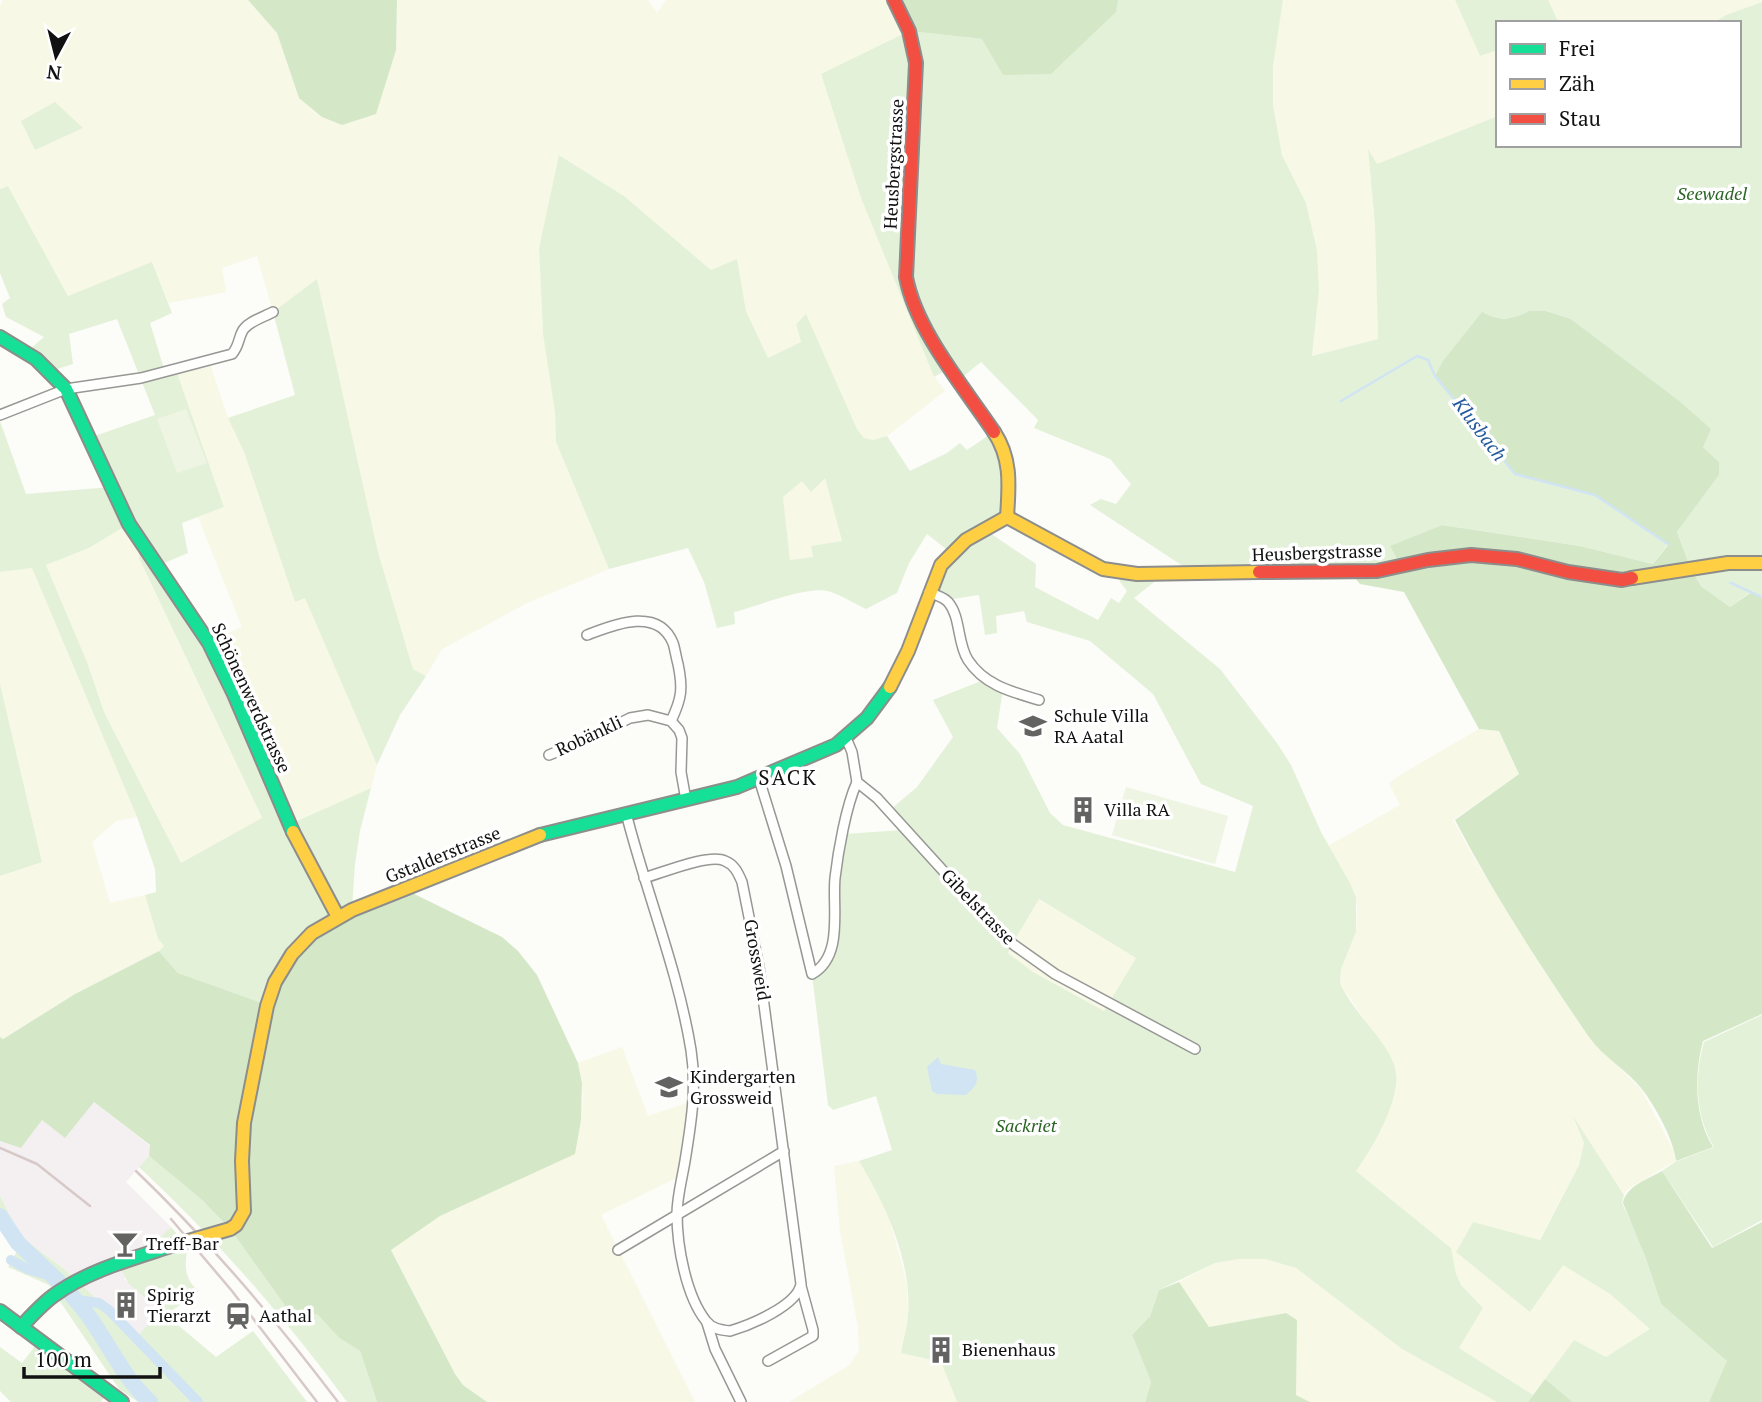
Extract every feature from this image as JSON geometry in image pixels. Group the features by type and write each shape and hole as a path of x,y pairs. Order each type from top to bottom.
{"street":[{"name":"Heusbergstrasse","path":"894,0 909,31 916,63 906,277 910,298 925,329 1002,444 1010,473 1007,517 1093,565 1137,575 1377,571 1428,560 1471,555 1517,559 1568,572 1622,580 1728,563 1762,563"},
{"path":"0,415 66,389 141,378 232,354 239,346 246,326 272,312"},
{"name":"Schönenwerdstrasse","path":"0,337 28,351 51,371 66,389 140,544 187,606 208,642 302,853 338,917"},
{"name":"Gstalderstrasse","path":"21,1328 66,1287 172,1246 230,1229 241,1218 244,1211 244,1123 271,994 292,954 312,933 338,917 540,834 560,827 686,800 760,779 846,738 869,717 895,680 905,660 938,569 951,553 970,537 1007,517"},
{"path":"929,593 946,600 953,610 968,660 986,679 1003,689 1038,700"},
{"path":"587,635 621,622 638,621 664,629 673,642 683,686 671,720 682,738 681,772 686,800"},
{"name":"Robänkli","path":"549,755 630,718 648,715 671,720"},
{"path":"760,779 786,866 812,974 824,965 832,945 835,880 857,782 852,752 846,738"},
{"name":"Gibelstrasse","path":"857,782 877,797 996,929 1014,945 1055,974 1195,1049"},
{"path":"626,813 679,998 693,1067 693,1109 677,1215 683,1265 715,1349 741,1402"},
{"name":"Grossweid","path":"643,878 718,858 736,869 742,882 759,967 801,1284 813,1330 813,1336 768,1361"},
{"path":"618,1250 784,1151"},
{"path":"707,1323 721,1330 738,1328 786,1305 797,1296 801,1284"},
{"path":"0,1311 122,1402"}],"shaded area":[{"path":"94,1102 150,1146 149,1156 126,1182 171,1227 138,1257 124,1279 161,1311 136,1338 63,1268 20,1236 0,1195 0,1141 21,1148 42,1120"}],"green space":[{"path":"2,0 248,0 277,33 299,98 396,50 397,0 648,0 657,13 666,0 894,0 909,31 821,74 861,198 934,376 945,391 887,436 873,440 864,438 857,429 806,315 796,324 801,342 768,358 746,311 737,260 712,271 624,196 560,155 539,248 543,334 555,413 556,442 609,569 527,603 442,649 426,676 413,669 378,552 317,280 273,312 257,256 222,268 226,292 169,303 152,263 68,296 8,186 0,189"},
{"path":"248,0 397,0 396,50 376,114 342,125 322,117 299,98 277,33"},
{"path":"894,0 1118,0 1116,12 1051,74 1003,75 982,39 909,31"},
{"name":"Seewadel","path":"1118,0 1283,0 1273,67 1273,105 1282,155 1306,203 1317,250 1319,291 1312,356 1378,339 1375,226 1368,149 1377,164 1496,117 1496,147 1741,147 1741,21 1716,21 1762,2 1762,597 1749,593 1730,607 1701,586 1691,569 1677,532 1719,475 1719,462 1703,447 1677,399 1571,319 1546,311 1529,311 1512,319 1493,318 1515,474 1595,495 1668,544 1653,564 1580,546 1442,525 1391,546 1402,567 1195,574 1090,505 1101,499 1116,504 1131,484 1110,459 1034,428 1038,420 981,362 960,379 951,367 934,377 861,198 821,74 909,31 982,39 1115,12"},
{"path":"1283,0 1455,0 1480,56 1496,51 1496,117 1377,164 1368,151 1375,226 1378,339 1312,356 1319,291 1317,250 1306,203 1282,155 1273,105 1273,67"},
{"path":"1455,0 1548,0 1558,21 1496,21 1496,51 1480,56"},
{"path":"1548,0 1762,0 1716,21 1558,21"},
{"path":"55,102 83,128 35,150 21,121"},
{"name":"Sackriet","path":"559,155 624,196 711,270 737,259 746,311 768,358 801,342 796,324 806,314 857,429 864,438 873,440 887,436 910,471 947,453 960,443 967,450 995,431 1002,444 1009,507 984,529 1036,564 1035,587 1098,620 1111,598 1119,603 1127,591 1120,582 1118,572 1163,575 1134,598 1220,669 1277,743 1291,765 1321,832 1356,898 1356,932 1341,969 1340,983 1389,1054 1395,1069 1396,1084 1384,1124 1356,1171 1451,1248 1461,1285 1483,1308 1459,1348 1533,1395 1528,1402 1497,1402 1402,1349 1296,1268 1265,1259 1215,1263 1159,1290 1150,1316 1132,1335 1151,1382 1145,1402 957,1402 941,1362 901,1353 908,1315 906,1274 887,1215 859,1161 892,1150 876,1096 833,1110 828,1105 812,974 827,959 835,880 844,834 903,830 1011,946 1008,953 1033,972 1104,1011 1136,958 1039,899 1014,941 997,926 891,809 917,787 953,737 933,700 986,679 1003,689 997,728 1020,754 1050,813 1063,825 1235,872 1253,806 1201,784 1153,694 1090,641 1027,622 1024,611 996,616 997,633 985,635 979,595 946,600 929,592 951,553 927,534 909,563 897,593 866,609 831,592 810,591 734,612 735,624 717,628 704,582 688,548 609,569 556,442 555,413 543,334 539,248","holes":["825,478 842,541 811,546 813,557 790,560 783,497 802,481 811,492"]},
{"path":"8,186 68,296 152,262 172,313 150,323 165,372 176,370 224,507 182,523 188,553 157,566 187,606 290,824 371,788 360,831 352,910 267,1006 178,973 159,951 164,946 158,939 145,895 156,892 155,869 137,817 32,568 0,572 0,421 26,494 111,487 89,438 155,415 117,319 69,334 73,364 51,371 28,351 44,337 6,317 2,304 10,298 0,273 0,189","holes":["129,524 140,543 139,558 262,818 181,863 104,712 87,662 46,565 89,548"]},
{"path":"317,279 378,552 413,669 426,676 400,715 377,765 305,598 295,602 244,452 228,418 295,395 273,312"},
{"path":"1529,311 1546,311 1571,319 1677,399 1711,429 1703,447 1719,462 1719,475 1677,532 1691,569 1701,586 1730,607 1750,593 1762,597 1762,1014 1703,1041 1697,1081 1699,1109 1713,1147 1676,1161 1668,1133 1647,1096 1589,1037 1519,930 1455,820 1519,774 1499,731 1479,729 1404,592 1360,584 1350,572 1401,566 1390,546 1442,525 1580,546 1653,564 1668,545 1595,495 1515,474 1435,376 1443,361 1482,312 1506,319"},
{"path":"209,361 228,418 244,452 295,602 305,597 377,765 371,788 289,824 208,642 242,627 198,517 224,507 176,370"},
{"path":"186,409 207,463 177,473 157,419"},
{"path":"825,477 842,541 811,546 813,557 790,560 783,497 802,481 811,491"},
{"path":"129,524 140,543 139,558 262,819 181,863 104,712 87,662 46,565 89,548"},
{"path":"32,568 137,817 116,821 92,842 110,903 145,895 158,939 164,946 75,994 2,1039 0,876 42,861 0,684 0,572"},
{"path":"0,684 42,862 0,876"},
{"path":"1479,729 1499,731 1519,774 1453,820 1542,968 1592,1041 1641,1089 1674,1151 1675,1161 1624,1194 1575,1121 1584,1143 1579,1165 1539,1240 1473,1222 1456,1252 1530,1311 1563,1264 1610,1294 1651,1330 1606,1357 1574,1340 1533,1395 1459,1348 1483,1308 1461,1285 1451,1248 1356,1171 1371,1148 1389,1109 1395,1092 1396,1071 1392,1060 1340,983 1341,969 1356,932 1357,905 1351,885 1328,846 1400,805 1389,783"},
{"path":"1126,787 1228,816 1215,864 1112,835"},
{"path":"406,890 502,937 518,951 537,975 578,1063 582,1083 581,1120 575,1154 440,1216 391,1250 455,1374 463,1385 487,1402 377,1402 360,1351 339,1338 318,1315 286,1307 230,1229 202,1200 149,1156 150,1145 94,1102 65,1138 42,1120 21,1148 0,1141 0,1037 3,1039 75,994 159,951 178,973 267,1005 275,982 312,933"},
{"path":"1038,899 1136,958 1104,1011 1033,972 1008,953"},
{"path":"1762,1015 1762,1220 1713,1247 1662,1171 1675,1162 1714,1147 1703,1122 1698,1096 1704,1042"},
{"path":"622,1047 648,1116 693,1101 682,1175 601,1215 695,1402 487,1402 463,1385 455,1374 391,1249 440,1216 574,1154 583,1100 578,1063"},
{"path":"1573,1116 1624,1195 1622,1203 1641,1244 1661,1304 1728,1361 1709,1402 1573,1402 1545,1379 1574,1340 1606,1357 1650,1329 1610,1294 1563,1265 1530,1312 1456,1252 1473,1222 1540,1240 1579,1165 1584,1143"},
{"path":"149,1156 202,1200 230,1229 286,1307 318,1315 339,1338 360,1351 377,1402 347,1402 249,1280 139,1167"},
{"path":"859,1161 888,1215 902,1264 907,1287 908,1316 901,1352 941,1362 957,1402 789,1402 850,1365 859,1350 858,1327 840,1231 834,1166"},
{"path":"1662,1171 1712,1248 1762,1222 1762,1402 1709,1402 1727,1361 1661,1304 1623,1203 1628,1192"},
{"path":"0,1195 20,1236 63,1268 136,1338 160,1311 128,1283 119,1265 138,1257 171,1227 188,1247 186,1271 190,1282 199,1291 166,1315 216,1357 253,1331 307,1402 138,1402 119,1389 49,1285 8,1267 17,1251 0,1227"},
{"path":"1265,1259 1296,1268 1402,1349 1497,1402 1310,1402 1296,1395 1286,1313 1209,1327 1179,1282 1215,1263"},
{"path":"1179,1282 1209,1327 1286,1313 1297,1320 1296,1395 1310,1402 1145,1402 1151,1382 1132,1335 1150,1316 1159,1290"},
{"path":"39,1341 108,1392 101,1402 11,1402 0,1391 0,1347 22,1363"},
{"path":"1545,1379 1573,1402 1528,1402"}],"water":[{"path":"938,1057 941,1064 975,1070 976,1084 966,1095 937,1094 932,1091 927,1067"}],"waterway":[{"name":"Klusbach","path":"1341,401 1417,356 1428,360 1435,376 1515,474 1595,495 1668,544"},
{"name":"Klusbach","path":"1731,583 1762,597"},
{"path":"0,1216 18,1243 59,1282"},
{"path":"11,1260 27,1269 55,1277"},
{"path":"72,1296 93,1322 128,1377 150,1402"},
{"path":"76,1300 99,1303 109,1310 198,1402"}],"railway":[{"path":"0,1148 37,1164 90,1206"},
{"path":"136,1171 242,1282 338,1402"},
{"path":"171,1219 232,1291 317,1402"}],"traffic: fast":[{"path":"0,337 36,359 66,389 129,524 209,643 234,694 293,832"},
{"path":"540,835 737,787 836,745 867,718 890,687"},
{"path":"21,1327 49,1299 80,1279 171,1246"},
{"path":"0,1311 122,1402"}],"traffic: slow":[{"path":"994,432 1007,463 1007,517"},
{"path":"1007,517 1103,569 1137,574 1259,572"},
{"path":"890,687 908,651 941,565 966,540 1007,517"},
{"path":"1632,578 1728,563 1762,563"},
{"path":"293,832 338,917"},
{"path":"230,1229 236,1225 244,1211 244,1123 267,1006 275,982 292,954 312,933 352,910 540,835"},
{"path":"171,1246 230,1229"}],"traffic: jam":[{"path":"894,0 909,31 916,63 906,277 911,297 930,338 994,432"},
{"path":"1259,572 1377,571 1428,560 1471,555 1517,559 1568,572 1622,580 1632,578"}],"place":[{"name":"Schule Villa RA Aatal","path":"1033,726"},
{"name":"Villa RA","path":"1083,810"},
{"name":"Kindergarten Grossweid","path":"669,1087"},
{"name":"Treff-Bar","path":"125,1244"},
{"name":"Spirig Tierarzt","path":"126,1305"},
{"name":"Aathal","path":"238,1316"},
{"name":"Bienenhaus","path":"941,1350"}],"district":[{"name":"SACK","path":"788,778"}]}
